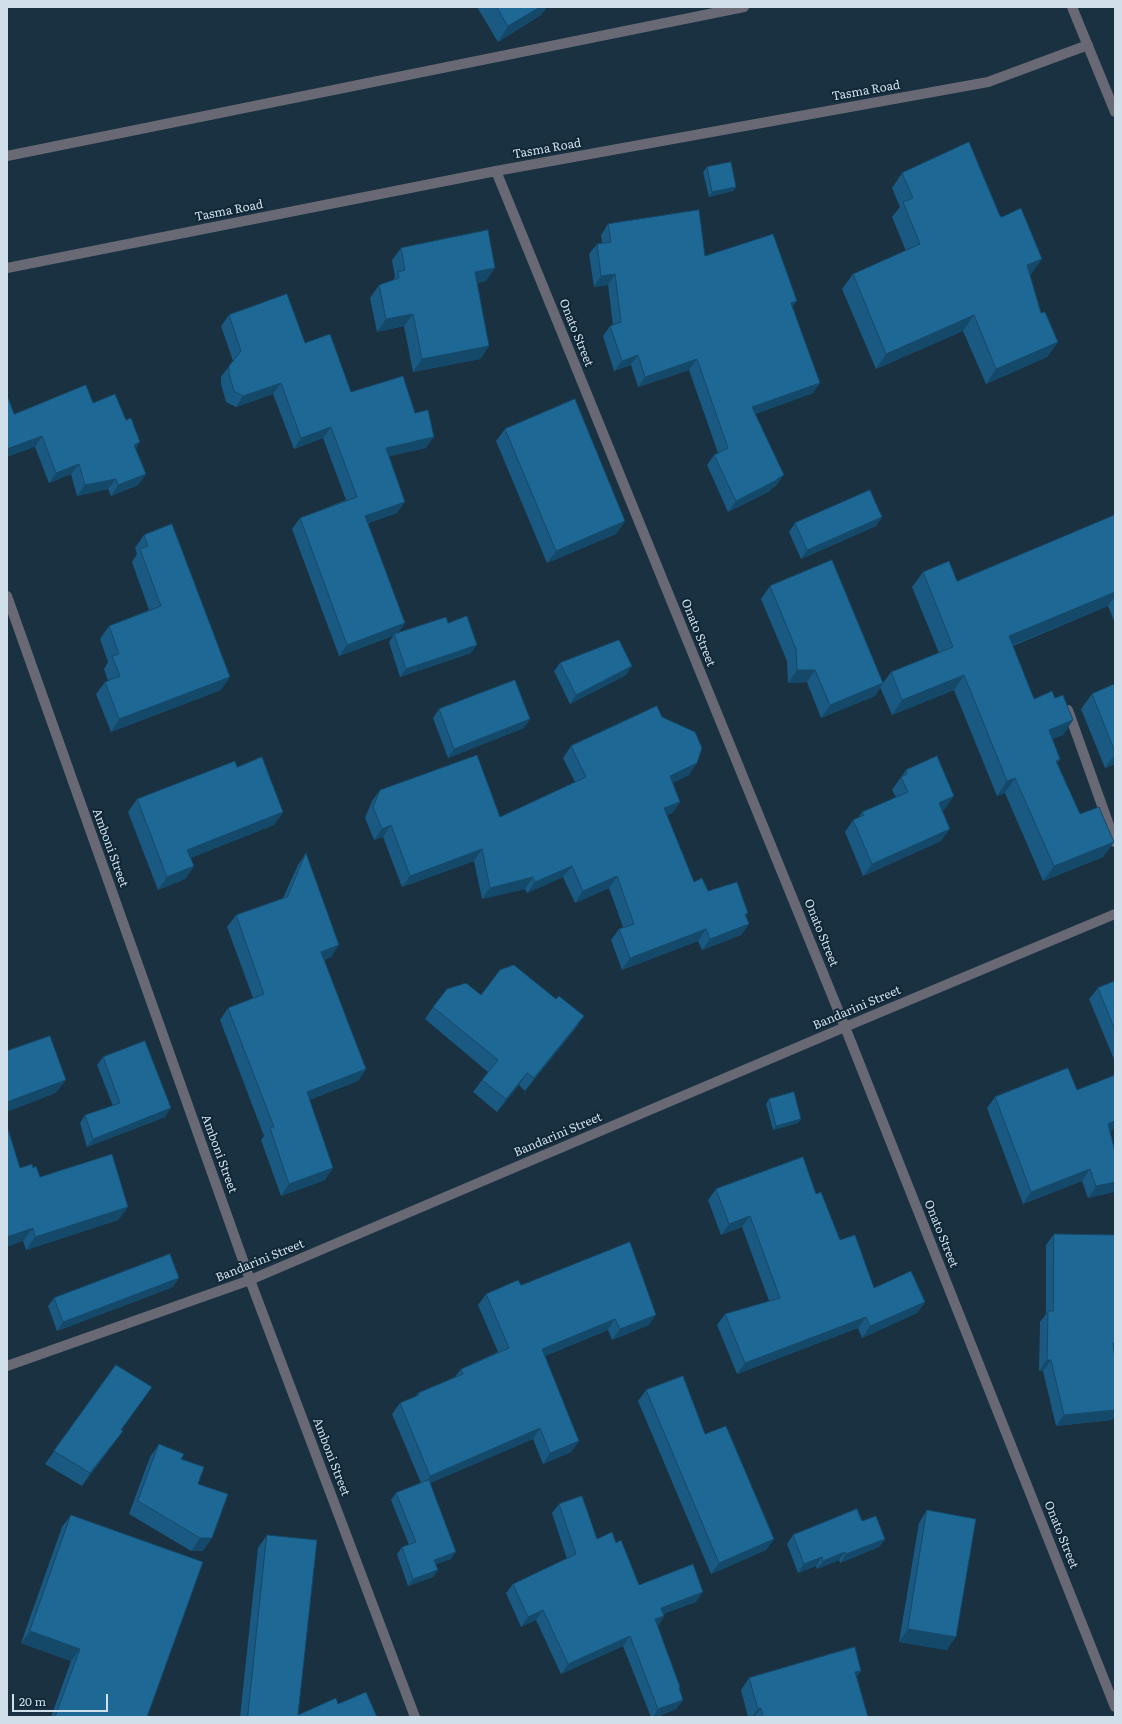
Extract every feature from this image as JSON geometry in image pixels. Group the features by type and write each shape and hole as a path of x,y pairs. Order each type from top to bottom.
{"street":[{"path":"7,156 744,7"},
{"path":"1072,7 1115,112"},
{"name":"Tasma Road","path":"7,268 496,171 988,82 1088,45"},
{"name":"Onato Street","path":"496,171 845,1027 1115,1707"},
{"name":"Amboni Street","path":"7,596 250,1280 415,1717"},
{"path":"1065,703 1115,842"},
{"name":"Bandarini Street","path":"7,1366 250,1280 1115,914"}],"building":[{"path":"497,7 540,7 508,26"},
{"path":"969,142 1000,216 1002,217 1021,208 1042,259 1027,265 1041,313 1045,312 1058,342 996,369 974,315 886,354 853,274 920,244 903,202 913,198 902,173"},
{"path":"731,162 736,187 712,192 707,167"},
{"path":"699,210 705,256 773,234 797,301 791,303 820,383 752,407 784,475 736,501 714,455 728,448 697,359 645,377 638,355 622,361 610,326 621,322 615,274 601,276 597,244 611,242 608,224"},
{"path":"488,230 495,268 475,272 489,346 422,359 413,314 386,319 379,285 399,278 398,272 405,270 401,248"},
{"path":"287,294 305,343 330,334 351,392 403,376 415,413 428,410 434,437 386,448 405,502 365,516 405,623 347,645 300,518 357,497 331,427 301,438 281,383 243,396 234,391 229,373 229,366 241,351 229,315"},
{"path":"86,385 93,403 115,394 126,420 131,418 140,442 134,445 146,474 118,485 116,479 85,485 79,464 56,473 42,436 7,449 7,395 14,414"},
{"path":"575,399 625,521 556,551 505,429"},
{"path":"870,490 882,517 807,550 795,523"},
{"path":"1115,515 1115,592 1009,636 1034,699 1052,691 1055,698 1063,695 1073,720 1049,730 1060,759 1056,761 1080,814 1099,807 1114,842 1054,866 1015,778 1007,781 964,675 902,700 891,672 953,647 923,572 949,561 957,581"},
{"path":"172,524 230,677 119,719 105,682 120,676 112,656 119,654 109,626 161,606 140,549 148,546 144,535"},
{"path":"832,560 883,683 830,705 815,670 797,670 796,649 770,586"},
{"path":"467,616 477,645 406,669 394,634 446,617 448,623"},
{"path":"619,640 632,666 576,695 560,663"},
{"path":"515,680 530,719 454,749 439,709"},
{"path":"1115,684 1115,752 1092,694"},
{"path":"657,706 662,717 695,732 702,748 697,763 670,776 680,802 664,808 694,882 702,878 708,891 737,882 748,913 745,914 749,924 710,939 706,929 630,958 619,929 634,924 617,876 583,891 572,866 535,882 533,877 490,888 482,849 410,876 391,825 382,829 373,807 380,790 477,755 500,817 586,777 571,746"},
{"path":"937,756 954,796 939,803 950,829 872,864 853,820 864,815 862,812 908,792 901,777 907,774 906,770"},
{"path":"262,757 283,812 187,850 194,866 167,877 137,799 235,761 237,767"},
{"path":"306,853 339,945 321,952 366,1069 307,1092 333,1168 289,1184 270,1128 274,1127 228,1008 264,994 236,915 287,897"},
{"path":"514,965 556,999 559,996 584,1016 534,1078 527,1073 506,1099 482,1080 498,1060 433,1007 447,989 466,983 481,995 500,970"},
{"path":"1115,981 1115,1030 1098,988"},
{"path":"50,1036 66,1080 7,1102 7,1051"},
{"path":"145,1041 171,1108 93,1139 85,1115 120,1103 103,1057"},
{"path":"1068,1068 1077,1090 1115,1075 1115,1121 1108,1124 1115,1152 1115,1182 1096,1186 1090,1169 1031,1192 995,1097"},
{"path":"794,1092 801,1119 776,1126 769,1099"},
{"path":"7,1126 20,1168 32,1164 33,1168 36,1166 40,1177 112,1154 128,1207 35,1237 33,1228 7,1237"},
{"path":"803,1157 816,1194 821,1192 840,1240 855,1235 874,1288 911,1271 925,1302 870,1326 866,1317 745,1363 725,1314 780,1298 750,1216 729,1224 716,1189"},
{"path":"1054,1234 1115,1235 1115,1343 1113,1343 1115,1360 1115,1410 1064,1415 1051,1360 1047,1360 1048,1311 1053,1311"},
{"path":"630,1242 656,1315 620,1329 615,1319 542,1349 579,1441 550,1453 540,1428 430,1476 400,1403 419,1395 418,1393 463,1374 461,1369 509,1348 486,1294 518,1280 521,1285"},
{"path":"170,1254 179,1278 63,1322 54,1298"},
{"path":"116,1365 152,1387 121,1430 123,1431 90,1473 54,1451"},
{"path":"683,1376 705,1434 726,1426 774,1539 719,1563 646,1390"},
{"path":"159,1444 184,1454 181,1459 204,1467 198,1484 228,1494 212,1538 200,1538 138,1501"},
{"path":"429,1480 456,1552 434,1560 438,1570 413,1579 402,1547 416,1542 396,1493"},
{"path":"582,1496 597,1539 612,1532 616,1543 621,1540 639,1585 693,1564 703,1592 661,1608 664,1616 655,1619 680,1687 683,1700 658,1709 630,1636 568,1664 543,1610 528,1617 513,1584 576,1554 559,1504"},
{"path":"857,1509 862,1521 876,1516 885,1539 846,1554 845,1552 823,1561 822,1557 804,1564 793,1535"},
{"path":"927,1510 976,1519 956,1637 908,1629"},
{"path":"71,1515 203,1562 147,1717 55,1717 80,1649 30,1631"},
{"path":"267,1535 317,1540 298,1715 336,1698 338,1704 366,1692 377,1717 248,1717"},
{"path":"855,1647 861,1671 855,1672 868,1717 763,1717 761,1708 758,1709 749,1678"}]}
